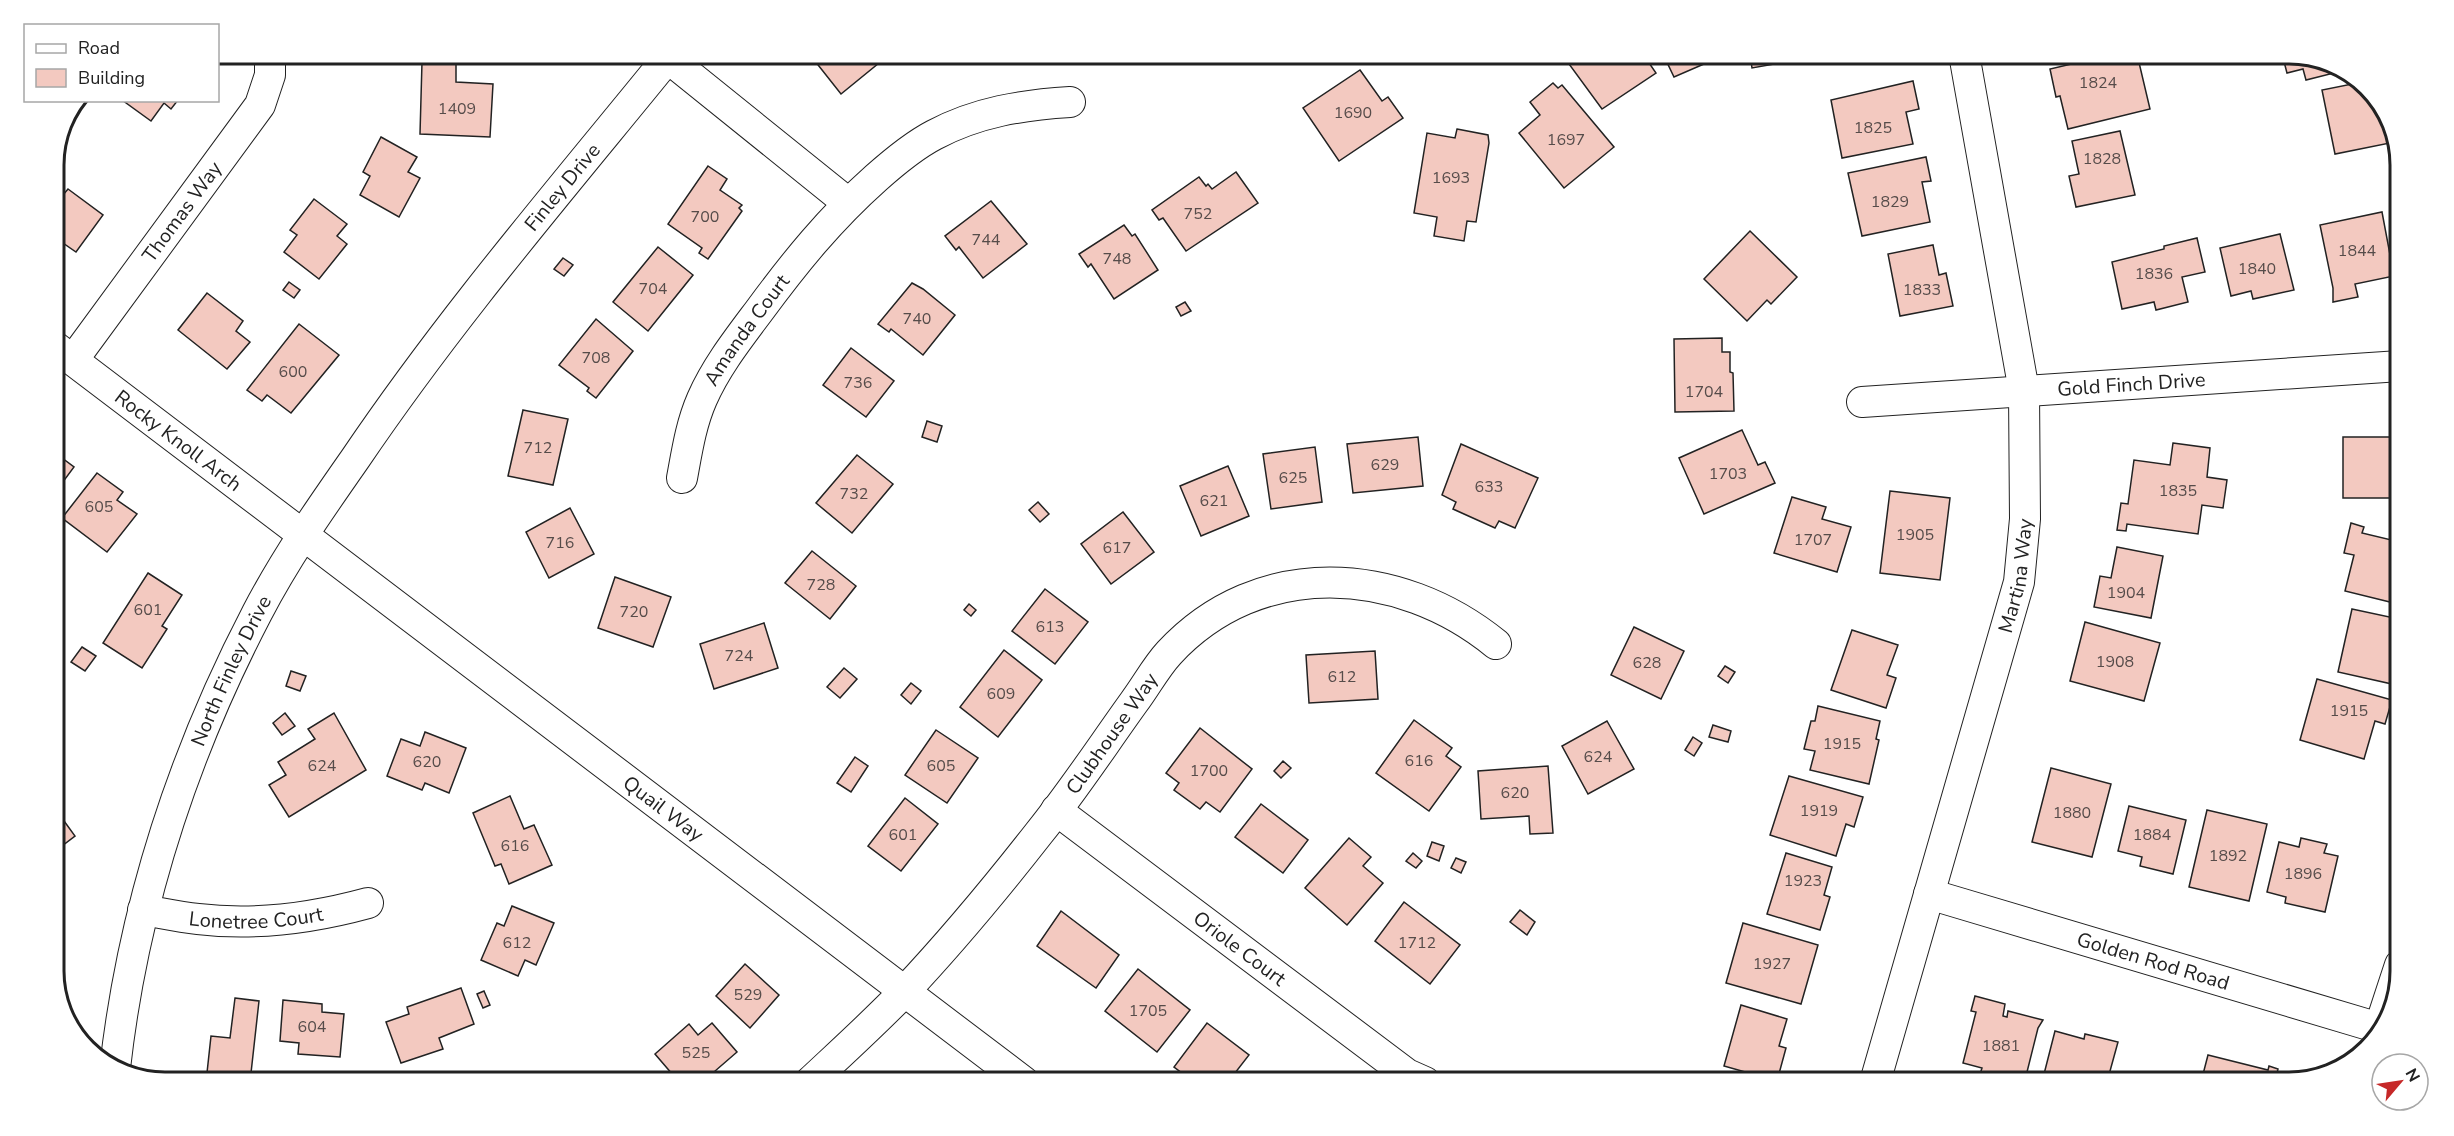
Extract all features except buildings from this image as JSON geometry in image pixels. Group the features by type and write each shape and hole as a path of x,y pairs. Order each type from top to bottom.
{"street":[{"name":"Thomas Way","path":"65,350 260,105 270,75 270,64"},
{"name":"Finley Drive","path":"453,322 504,256 587,159 664,64"},
{"path":"680,64 848,203"},
{"name":"Martina Way","path":"1878,1072 2019,582 2025,519 2024,391 1966,64"},
{"name":"Amanda Court","path":"682,478 690,433 702,399 724,358 803,251 848,203 897,159 933,135 976,116 1011,108 1070,102"},
{"name":"North Finley Drive","path":"116,1059 121,1014 143,910 174,804 212,707 257,613 302,535 406,383 453,322"},
{"name":"Rocky Knoll Arch","path":"65,355 302,535"},
{"name":"Gold Finch Drive","path":"1862,402 2389,367"},
{"name":"Quail Way","path":"302,535 1011,1072"},
{"name":"Clubhouse Way","path":"820,1072 904,992 978,910 1056,810 1169,654 1199,625 1234,603 1273,589 1314,582 1356,583 1400,592 1443,609 1496,644"},
{"name":"Oriole Court","path":"1056,810 1404,1072"},
{"name":"Golden Rod Road","path":"1929,894 2373,1027"},
{"name":"Lonetree Court","path":"143,910 199,920 267,921 335,912 368,903"}]}
